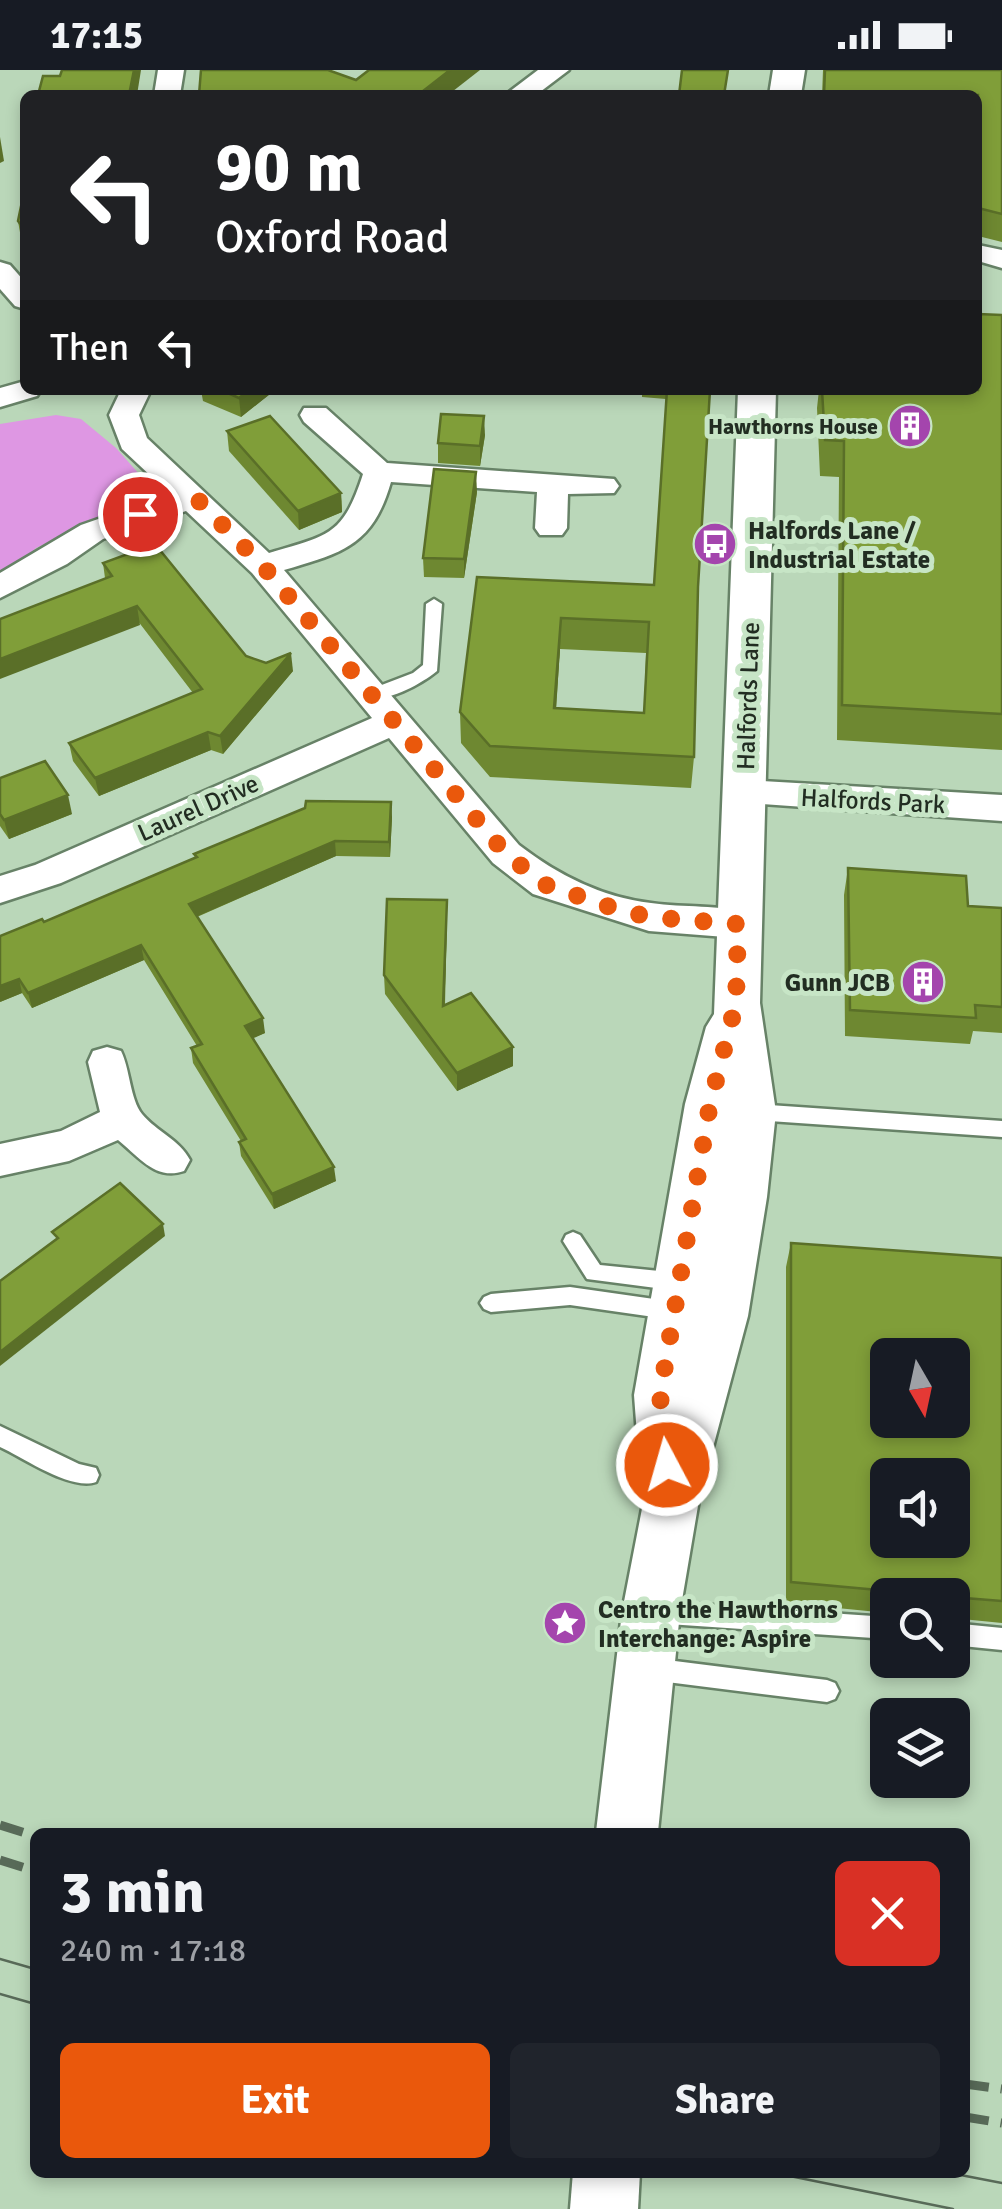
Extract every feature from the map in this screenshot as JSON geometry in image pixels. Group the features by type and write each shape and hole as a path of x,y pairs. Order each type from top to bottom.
{"street":[{"path":"526,90 556,70"},
{"path":"0,271 20,294"},
{"name":"Halfords Lane","path":"699,1304 750,1112 736,1003 757,395"},
{"path":"130,402 133,442 194,496 263,566 506,854 546,885 649,917 738,924"},
{"path":"315,415 379,472 603,486"},
{"path":"263,566 314,550 357,527 379,472"},
{"path":"551,528 553,485"},
{"path":"0,587 56,558 92,532 194,496"},
{"name":"Laurel Drive","path":"0,890 48,874 394,722"},
{"name":"Halfords Park","path":"745,794 1002,808"},
{"name":"Halfords Lane","path":"627,1828 648,1640 699,1304 710,1104 736,1003"},
{"path":"107,1062 122,1120 170,1160"},
{"path":"0,1160 69,1145 122,1120"},
{"path":"604,2209 606,2178"}],"lane":[{"path":"372,695 419,677 431,667 434,604"},
{"path":"750,1112 1002,1129"},
{"path":"573,1242 594,1273 699,1304"},
{"path":"490,1303 570,1296 699,1304"},
{"path":"0,1436 77,1474 88,1475"},
{"path":"648,1640 870,1629"},
{"path":"970,1636 1002,1639"},
{"path":"648,1640 827,1691"}],"shaded area":[{"path":"56,415 81,419 116,448 157,494 36,548 13,572 0,578 0,424"}],"building":[{"path":"62,70 134,70 130,90 39,90 43,76 60,76"},
{"path":"201,70 328,70 356,80 369,70 450,70 424,90 199,90"},
{"path":"682,70 728,70 725,90 680,90"},
{"path":"825,70 1002,70 1002,214 982,209 982,90 824,90"},
{"path":"982,314 1002,315 1002,714 842,705 844,441 825,440 822,395 982,395"},
{"path":"667,395 710,395 698,587 694,757 490,746 460,712 477,577 654,585","holes":["561,618 649,622 644,713 554,708"]},
{"path":"441,414 484,416 480,446 438,443"},
{"path":"270,416 341,493 298,511 227,431"},
{"path":"434,469 476,472 464,559 423,558"},
{"path":"155,544 246,656 266,663 291,653 220,736 208,732 95,778 69,743 202,689 137,606 0,659 0,619 112,576 103,563"},
{"path":"45,761 68,795 4,820 0,814 0,778"},
{"path":"306,801 391,802 389,842 335,841 189,904 263,1018 245,1026 334,1167 272,1194 239,1142 246,1139 191,1048 202,1044 141,945 28,993 19,979 0,986 0,936 42,919 44,922 197,857 194,854 305,808"},
{"name":"Gunn JCB","path":"848,868 966,876 968,906 1002,908 1002,1007 975,1005 976,1018 850,1010"},
{"path":"387,899 447,900 443,1006 471,993 513,1047 457,1073 384,975"},
{"path":"120,1183 163,1224 0,1352 0,1281 58,1238 52,1232"},
{"path":"791,1243 1002,1258 1002,1601 970,1598 970,1578 870,1578 870,1589 791,1582"}],"tram line":[{"path":"0,1959 30,1968"},
{"path":"0,1994 30,2003"},
{"path":"970,2177 1002,2183"},
{"path":"800,2178 953,2209"}],"railway":[{"path":"0,1825 30,1834"},
{"path":"0,1860 30,1869"},
{"path":"970,2085 1002,2089"},
{"path":"970,2118 1002,2123"}],"place":[{"name":"Hawthorns House","path":"910,426"},
{"name":"Halfords Lane / Industrial Estate","path":"715,544"},
{"name":"Gunn JCB","path":"923,982"},
{"name":"Centro the Hawthorns Interchange: Aspire","path":"565,1623"}],"route":[{"path":"140,514 194,496 263,566 506,854 546,885 649,917 738,924 736,1003 710,1104 660,1395 667,1465"}]}
